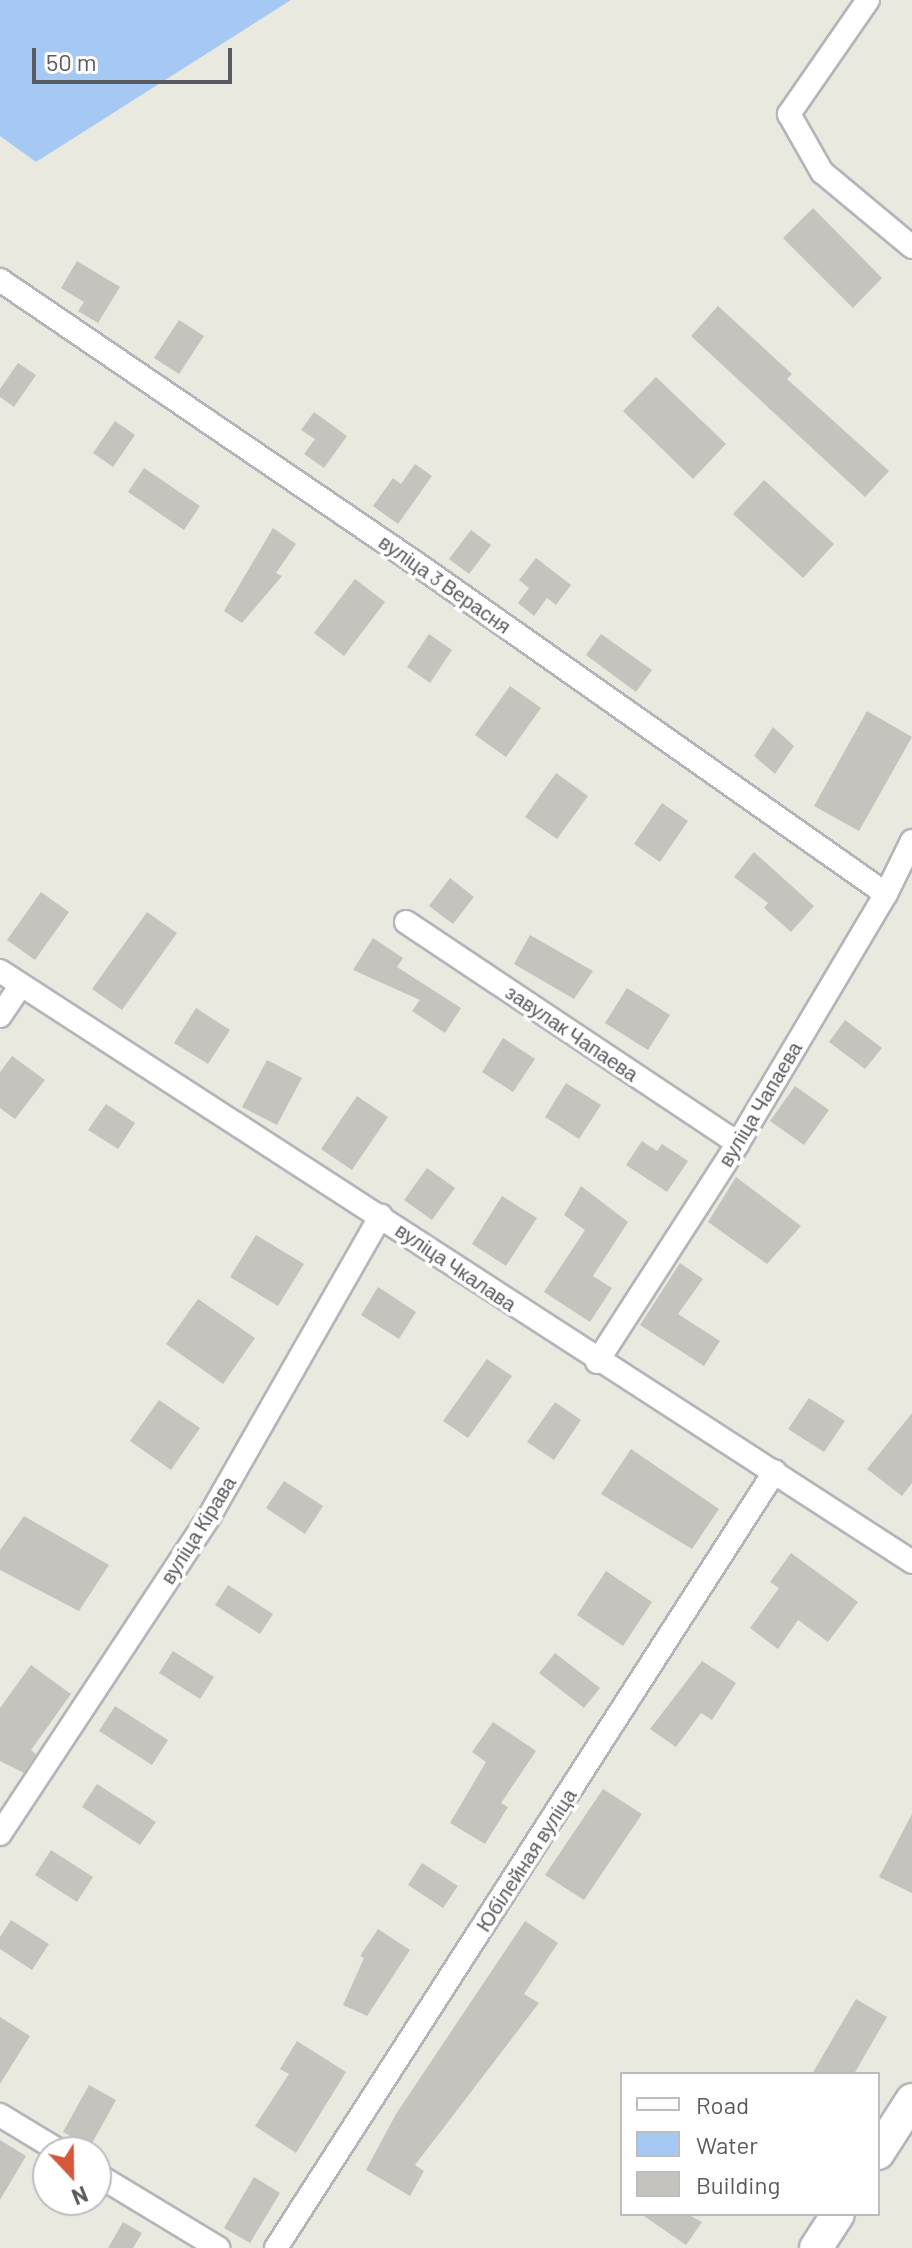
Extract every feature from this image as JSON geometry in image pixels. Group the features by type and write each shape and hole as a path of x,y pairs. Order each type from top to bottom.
{"main road":[{"path":"880,2150 912,2100"},
{"path":"816,2248 837,2216"}],"street":[{"path":"868,0 789,114 822,172 912,247"},
{"name":"вуліца 3 Верасня","path":"0,280 417,564 886,894"},
{"name":"вуліца Чапаева","path":"597,1362 738,1143 886,894 912,841"},
{"name":"завулак Чапаева","path":"406,922 738,1143"},
{"name":"вуліца Чкалава","path":"0,971 381,1216 597,1362 775,1471 912,1562"},
{"path":"0,1016 21,985"},
{"name":"вуліца Кірава","path":"0,1834 209,1517 381,1216"},
{"name":"Юбілейная вуліца","path":"276,2248 775,1471"},
{"path":"0,2115 35,2136"},
{"path":"112,2184 218,2248"}],"water":[{"path":"0,0 291,0 36,162 0,136"}],"building":[{"path":"813,208 882,278 853,308 783,238"},
{"path":"77,261 120,287 98,323 78,311 84,302 61,288"},
{"path":"718,306 792,374 787,379 889,471 865,497 691,336"},
{"path":"179,320 204,336 179,374 154,358"},
{"path":"18,363 36,375 14,407 0,397 0,389"},
{"path":"656,377 726,444 693,479 623,411"},
{"path":"314,412 347,436 324,468 304,454 315,439 301,430"},
{"path":"115,421 135,435 113,467 93,453"},
{"path":"415,464 432,476 398,524 373,506 393,478 401,484"},
{"path":"144,468 200,506 184,530 128,492"},
{"path":"764,480 834,544 803,578 733,514"},
{"path":"273,528 296,544 276,573 282,576 242,623 224,611"},
{"path":"471,530 491,545 469,574 449,559"},
{"path":"536,558 571,585 556,605 547,598 534,616 518,603 529,588 519,580"},
{"path":"355,579 385,602 344,656 314,633"},
{"path":"429,634 452,650 430,683 407,667"},
{"path":"601,634 652,670 636,692 586,655"},
{"path":"510,686 541,708 506,757 475,735"},
{"path":"867,711 912,737 859,831 814,806"},
{"path":"773,727 794,746 775,774 754,756"},
{"path":"556,773 588,796 557,839 525,817"},
{"path":"662,803 688,821 660,862 634,844"},
{"path":"754,852 814,906 791,932 764,908 768,903 734,877"},
{"path":"450,878 474,897 453,924 429,906"},
{"path":"41,892 69,912 35,960 7,940"},
{"path":"147,912 177,933 122,1010 92,989"},
{"path":"530,935 593,971 574,999 514,964"},
{"path":"373,938 403,958 397,967 461,1008 445,1033 412,1011 420,1000 353,970"},
{"path":"627,988 670,1015 648,1050 605,1023"},
{"path":"196,1008 230,1030 208,1064 174,1043"},
{"path":"845,1020 882,1048 865,1069 829,1042"},
{"path":"503,1038 535,1059 513,1092 482,1072"},
{"path":"12,1056 45,1080 15,1119 0,1108 0,1072"},
{"path":"267,1060 302,1078 277,1125 242,1107"},
{"path":"566,1083 601,1105 579,1139 545,1117"},
{"path":"795,1086 829,1110 804,1145 770,1121"},
{"path":"357,1096 388,1117 352,1170 321,1149"},
{"path":"106,1104 135,1123 118,1149 88,1130"},
{"path":"642,1141 657,1151 662,1144 688,1161 667,1192 626,1165"},
{"path":"427,1168 455,1188 432,1220 404,1200"},
{"path":"736,1177 801,1226 767,1264 708,1222"},
{"path":"581,1186 628,1222 593,1276 612,1288 590,1322 544,1292 585,1230 564,1215"},
{"path":"502,1196 537,1218 506,1266 472,1244"},
{"path":"256,1235 304,1264 278,1306 230,1277"},
{"path":"680,1263 703,1279 678,1314 720,1341 704,1366 640,1325"},
{"path":"378,1287 416,1312 399,1339 361,1315"},
{"path":"198,1299 255,1338 223,1384 166,1344"},
{"path":"487,1359 512,1376 468,1438 443,1421"},
{"path":"809,1398 845,1421 824,1452 788,1429"},
{"path":"159,1400 200,1428 171,1470 130,1441"},
{"path":"555,1402 581,1420 554,1460 527,1442"},
{"path":"912,1413 912,1483 902,1496 867,1469"},
{"path":"631,1449 719,1509 692,1549 601,1494"},
{"path":"284,1481 323,1506 305,1534 266,1508"},
{"path":"24,1516 109,1565 79,1611 0,1570 0,1550"},
{"path":"791,1553 858,1602 828,1642 798,1620 778,1649 750,1628 779,1588 770,1582"},
{"path":"606,1571 652,1602 623,1646 577,1615"},
{"path":"228,1585 273,1614 260,1634 215,1605"},
{"path":"173,1651 214,1677 200,1699 159,1673"},
{"path":"555,1653 600,1688 584,1708 539,1673"},
{"path":"702,1661 736,1683 712,1720 701,1713 676,1747 650,1729"},
{"path":"31,1665 71,1694 31,1750 36,1754 24,1773 0,1761 0,1708"},
{"path":"115,1706 168,1740 152,1765 99,1731"},
{"path":"493,1722 536,1751 501,1803 508,1807 485,1844 450,1823 486,1762 472,1752"},
{"path":"97,1784 156,1822 140,1845 82,1807"},
{"path":"603,1789 642,1814 584,1900 545,1875"},
{"path":"912,1814 912,1893 879,1877"},
{"path":"51,1850 93,1877 77,1902 35,1875"},
{"path":"422,1863 458,1886 443,1908 408,1885"},
{"path":"11,1920 49,1944 32,1970 0,1949 0,1937"},
{"path":"525,1921 558,1943 524,1994 539,2003 415,2165 424,2171 410,2196 366,2170 396,2114"},
{"path":"378,1929 410,1950 367,2016 343,2005 364,1958 360,1956"},
{"path":"856,1999 887,2017 855,2072 813,2072"},
{"path":"0,2017 30,2036 0,2084"},
{"path":"297,2041 346,2072 296,2153 255,2126 289,2074 280,2069"},
{"path":"89,2085 116,2100 96,2136 70,2136 63,2132"},
{"path":"0,2140 26,2156 0,2200"},
{"path":"254,2177 280,2193 250,2243 224,2228"},
{"path":"644,2216 691,2216 702,2222 686,2245"},
{"path":"123,2222 142,2233 133,2248 108,2248"}]}
